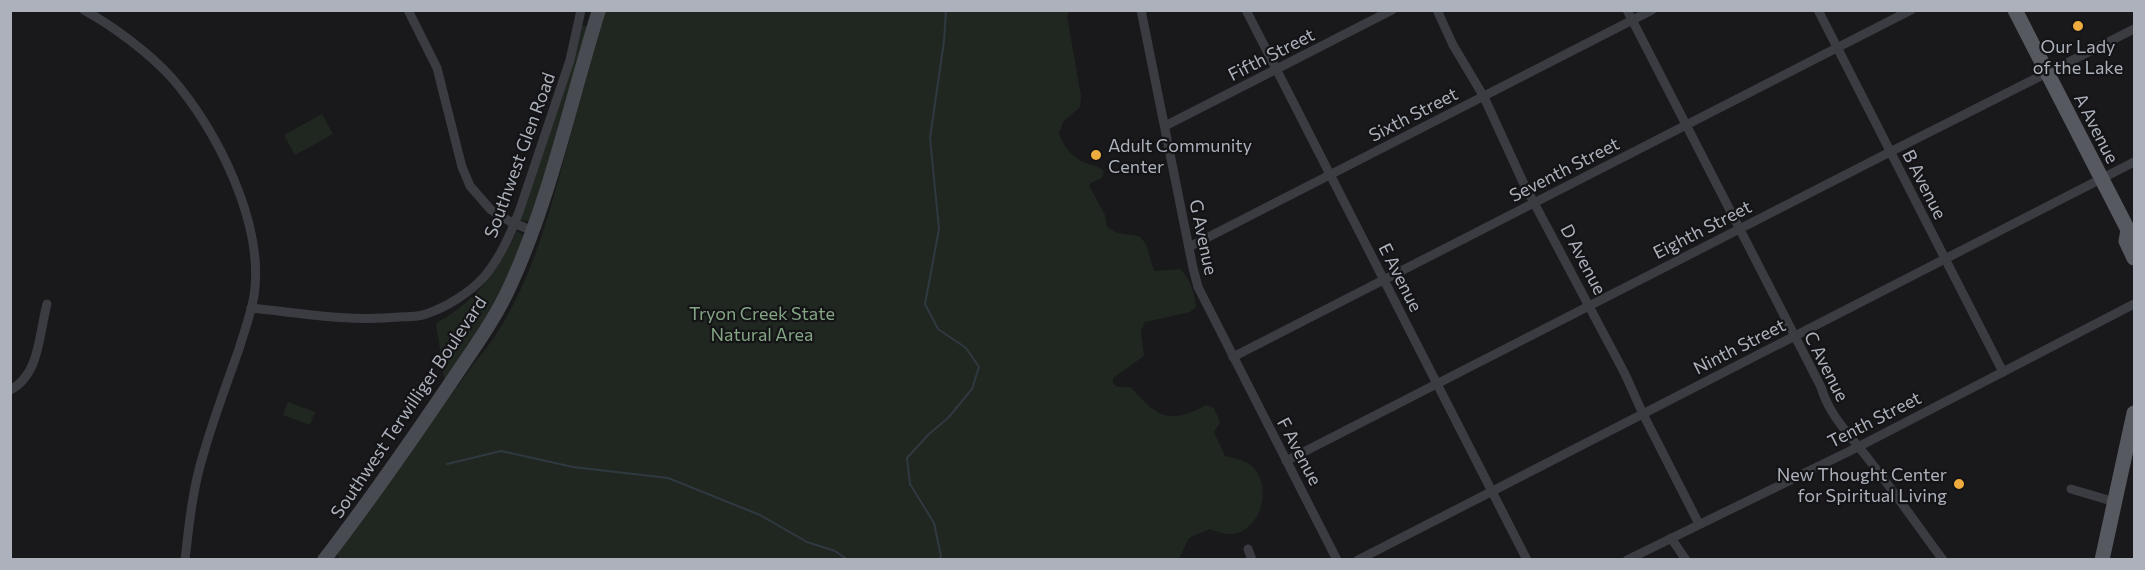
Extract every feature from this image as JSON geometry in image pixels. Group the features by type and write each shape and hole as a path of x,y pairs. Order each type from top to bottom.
{"main road":[{"name":"Southwest Terwilliger Boulevard","path":"324,560 439,399 482,335 506,294 533,231 549,185 599,10"},
{"name":"A Avenue","path":"2015,10 2131,232 2126,241 2134,258"},
{"path":"2102,560 2134,413"}],"street":[{"path":"84,10 99,15 152,59 169,75 193,105 226,162 241,198 252,247 255,282 251,308 199,469 185,560"},
{"path":"408,10 437,68 466,180 484,204 499,216 533,231"},
{"name":"Southwest Glen Road","path":"251,308 347,319 382,319 424,315 451,303 483,278 497,258 515,224 570,60 581,10"},
{"name":"G Avenue","path":"1141,10 1198,287 1233,357"},
{"name":"E Avenue","path":"1246,10 1527,560"},
{"name":"Fifth Street","path":"1165,126 1392,10"},
{"name":"D Avenue","path":"1437,10 1453,45 1484,97 1535,203 1590,305 1699,524"},
{"name":"C Avenue","path":"1627,10 1830,408 1845,431 1944,560"},
{"name":"Sixth Street","path":"1190,247 1652,10"},
{"name":"B Avenue","path":"1818,10 2003,372"},
{"name":"Seventh Street","path":"1233,357 1911,10"},
{"name":"Eighth Street","path":"1286,461 2134,29"},
{"name":"Ninth Street","path":"1358,560 2134,162"},
{"path":"10,390 24,381 30,370 46,304"},
{"name":"Tenth Street","path":"1627,560 1858,447 2134,304"},
{"name":"F Avenue","path":"1233,357 1337,560"},
{"path":"2071,489 2115,502"},
{"path":"1671,538 1686,560"},
{"path":"1248,549 1252,560"}],"green space":[{"name":"Tryon Creek State Natural Area","path":"604,11 1069,11 1067,16 1081,96 1080,107 1063,122 1059,133 1061,138 1069,151 1077,158 1104,171 1102,178 1089,186 1105,215 1107,227 1117,233 1139,236 1146,244 1154,271 1180,269 1189,282 1196,307 1190,312 1145,322 1141,331 1144,356 1113,378 1113,383 1117,387 1131,387 1148,405 1164,415 1182,415 1206,405 1214,408 1220,422 1214,432 1225,456 1249,464 1258,474 1263,493 1262,503 1253,522 1246,529 1234,534 1210,529 1189,538 1179,559 338,560 336,553 509,313 534,259"},
{"path":"581,25 588,27 531,222 520,220"},
{"path":"322,114 333,134 295,155 284,135"},
{"path":"517,231 526,237 491,312 445,383 436,323 450,315 484,284 502,259"},
{"path":"288,402 315,412 310,425 283,415"}],"waterway":[{"path":"939,560 941,556 934,523 910,484 907,458 929,434 948,418 972,389 979,367 966,348 938,329 925,304 939,229 930,138 944,41 946,10"},
{"path":"447,464 501,451 573,467 668,478 760,515 807,542 835,551 848,560"}],"place":[{"name":"Our Lady of the Lake","path":"2078,26"},
{"name":"Adult Community Center","path":"1096,155"},
{"name":"New Thought Center for Spiritual Living","path":"1959,484"}]}
